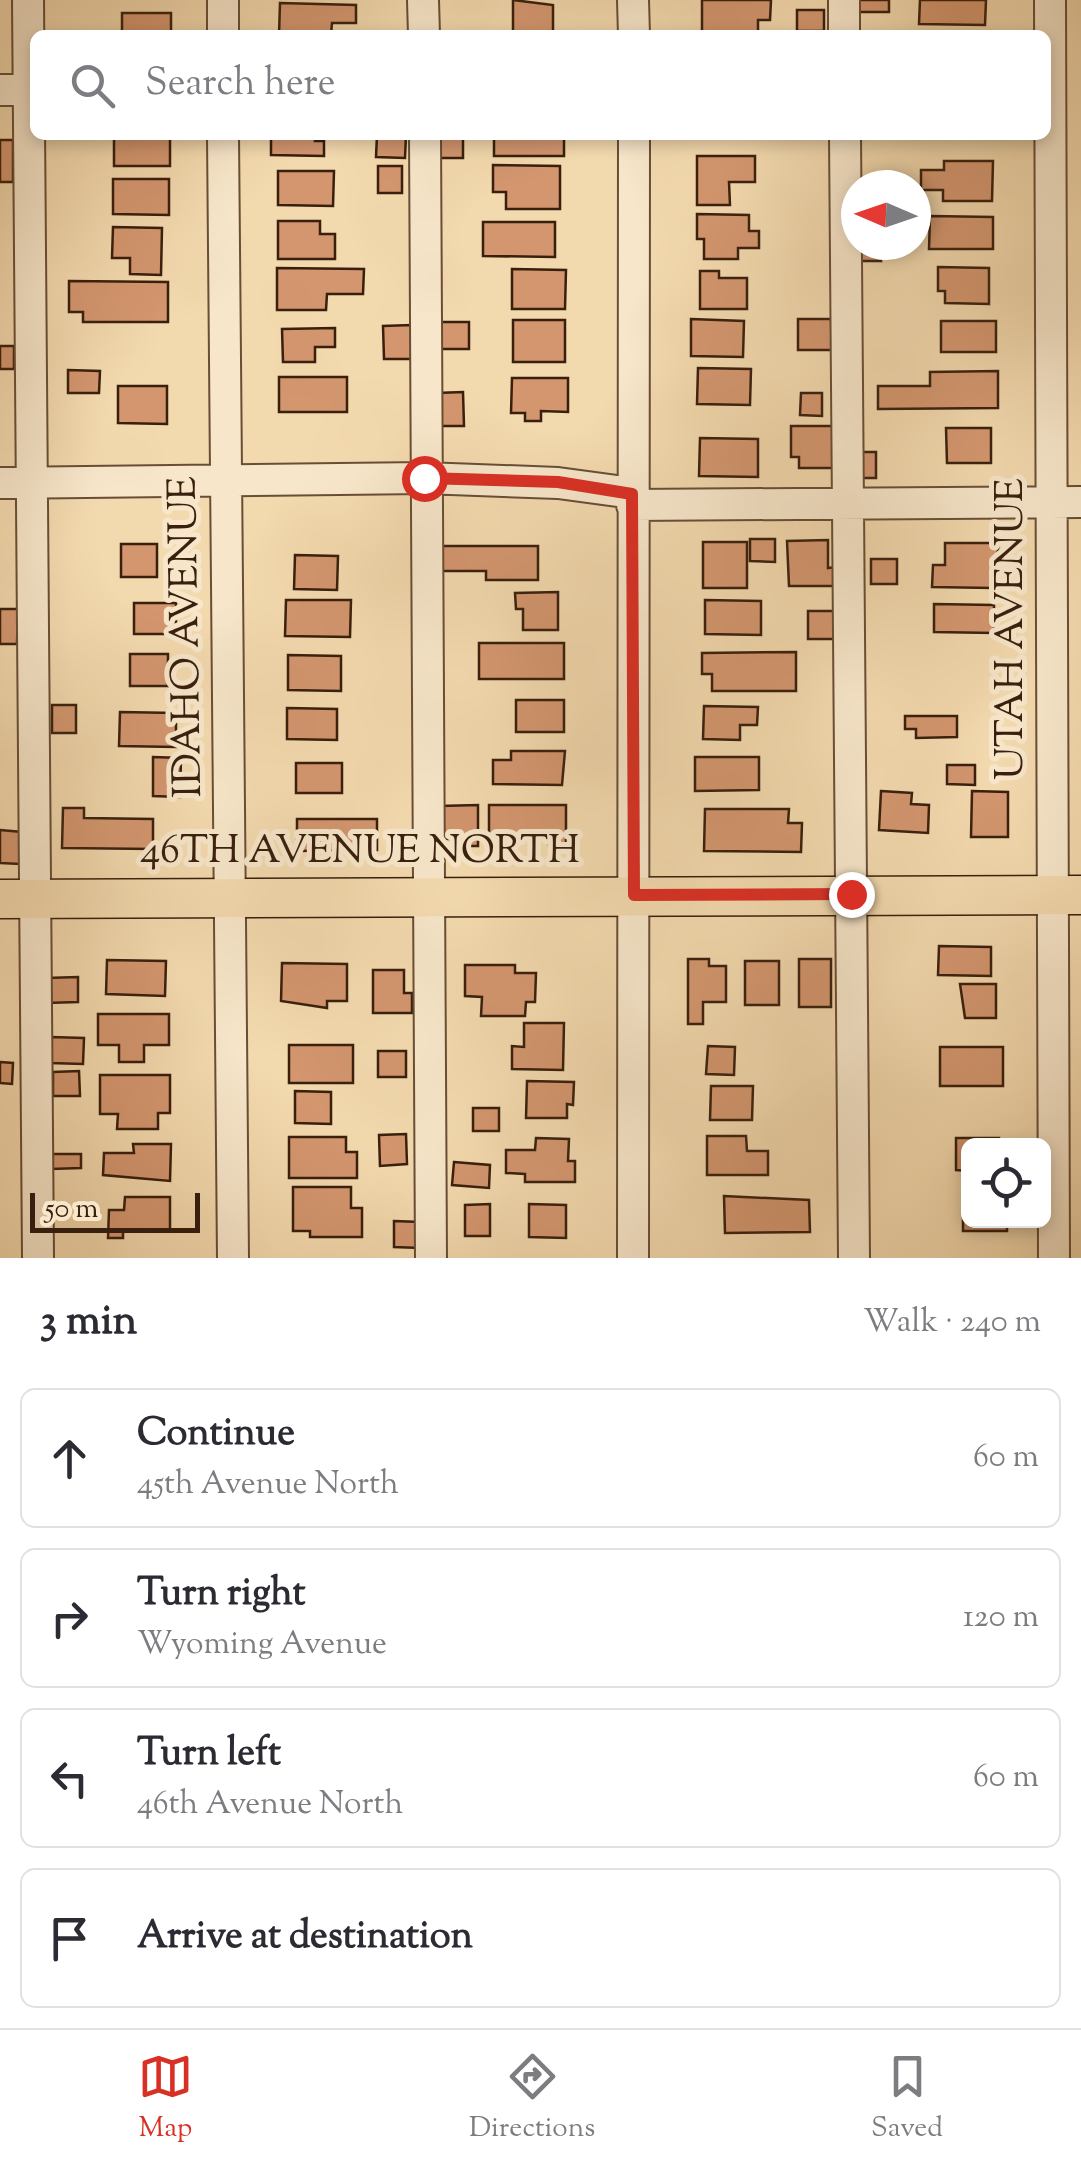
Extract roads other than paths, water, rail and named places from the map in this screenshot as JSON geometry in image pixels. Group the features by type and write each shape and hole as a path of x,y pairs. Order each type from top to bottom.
{"main road":[{"name":"46TH AVENUE NORTH","path":"17,899 1067,895"}],"street":[{"path":"28,0 21,90 35,482 17,899 38,1258"},
{"path":"223,0 223,30"},
{"path":"423,0 424,30"},
{"path":"633,0 634,30"},
{"path":"844,0 844,30"},
{"name":"UTAH AVENUE","path":"1049,30 1050,0"},
{"path":"1051,112 1081,113"},
{"name":"IDAHO AVENUE","path":"224,140 233,1258"},
{"path":"425,140 430,1258"},
{"path":"633,1258 634,140"},
{"path":"845,140 852,502 854,1258"},
{"name":"UTAH AVENUE","path":"1049,140 1066,502 1067,895 1054,1258"},
{"path":"0,483 424,478 558,482 632,499 1066,502"}]}
